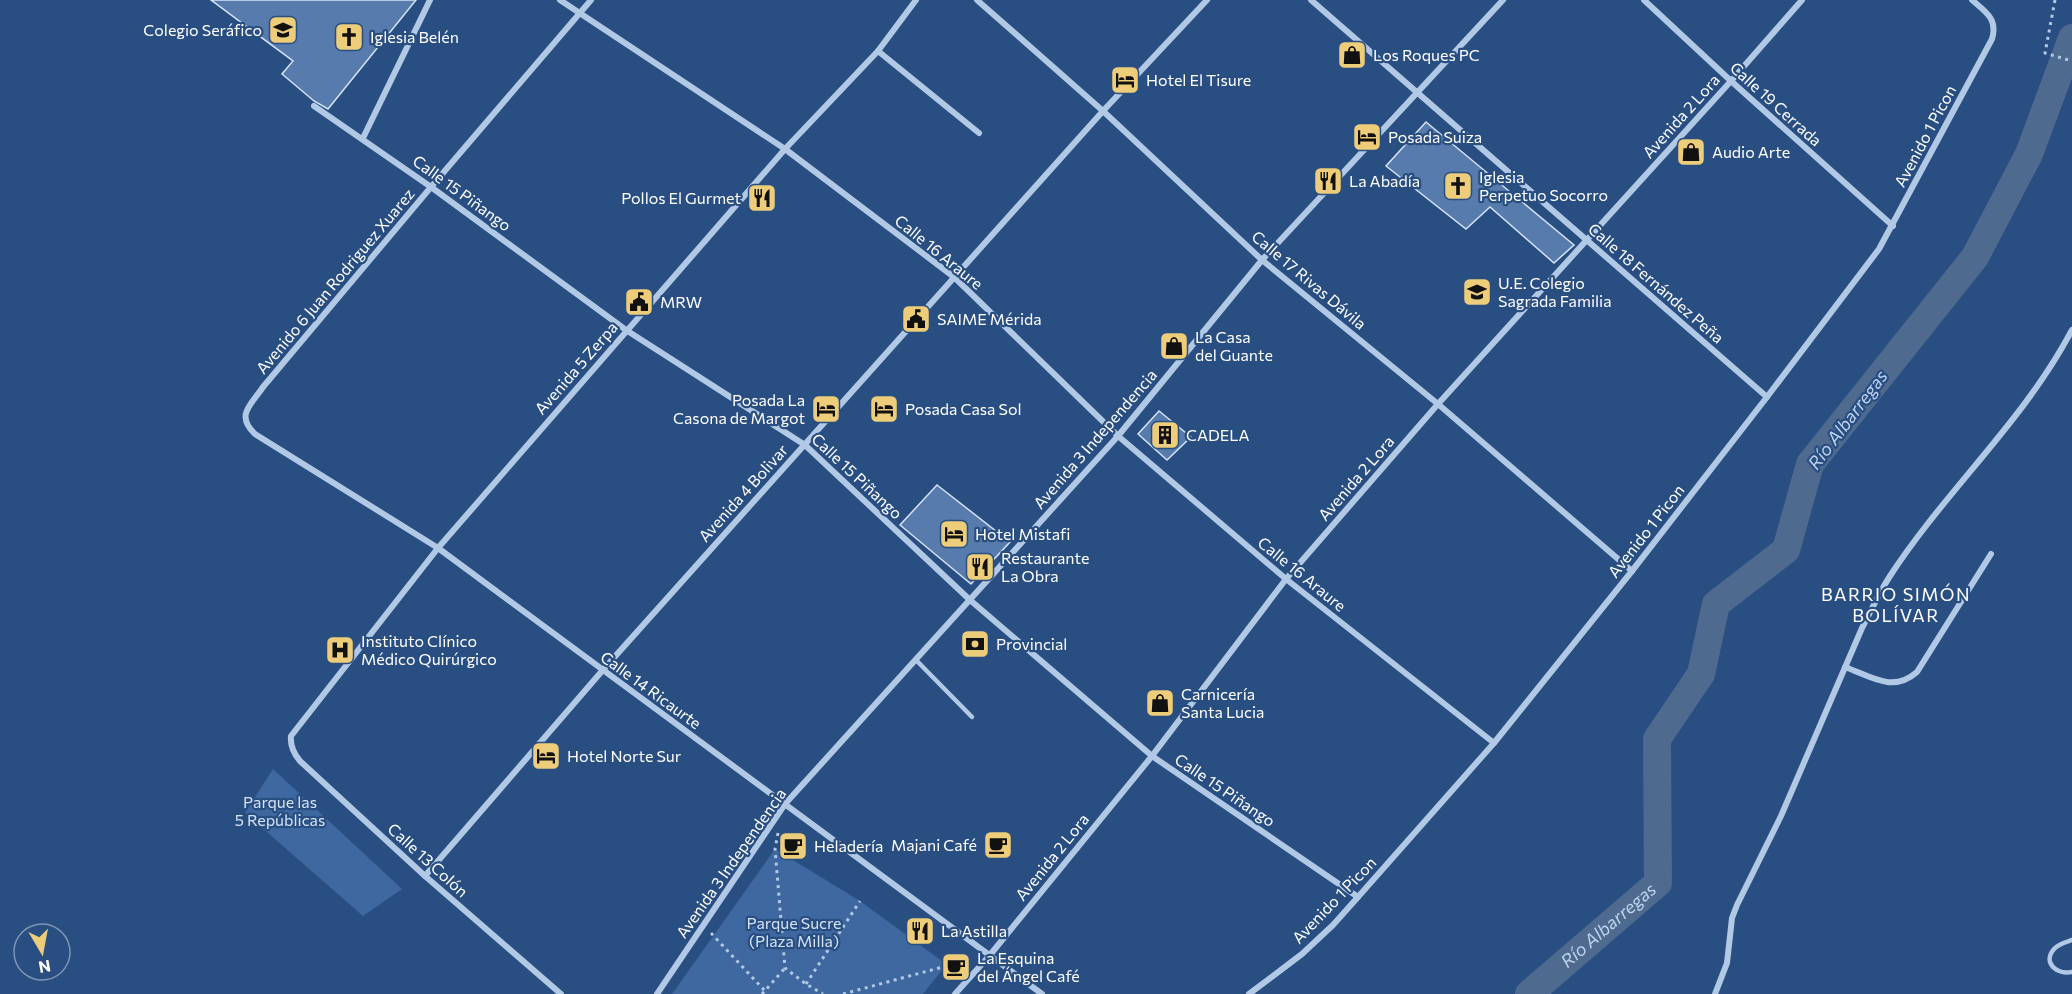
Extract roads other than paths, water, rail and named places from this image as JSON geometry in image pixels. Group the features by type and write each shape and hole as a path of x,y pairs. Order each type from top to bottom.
{"street":[{"path":"363,138 430,0"},
{"name":"Calle 16 Araure","path":"560,0 785,149 954,277 1118,436 1286,579 1494,743"},
{"name":"Avenido 6 Juan Rodriguez Xuarez","path":"244,415 263,387 591,0"},
{"name":"Avenida 5 Zerpa","path":"291,736 438,548 785,149 878,51 916,0"},
{"name":"Calle 17 Rivas Dávila","path":"977,0 1103,111 1263,260 1438,404 1632,571"},
{"name":"Avenida 4 Bolivar","path":"425,876 602,671 1103,111 1207,0"},
{"name":"Calle 18 Fernández Peña","path":"1311,0 1767,397"},
{"name":"Avenida 3 Independencia","path":"657,994 785,804 1118,436 1263,260 1503,0"},
{"name":"Calle 19 Cerrada","path":"1644,0 1893,226"},
{"name":"Avenida 2 Lora","path":"955,994 1152,756 1286,579 1438,404 1802,0"},
{"name":"Avenido 1 Picon","path":"1249,994 1302,954 1333,925 1494,743 1632,571 1879,249 1992,39 1995,30 1988,14 1972,0"},
{"path":"878,51 979,133"},
{"name":"Calle 15 Piñango","path":"314,106 363,138 626,330 805,445 970,600 1152,756 1358,897"},
{"path":"1715,994 1726,963 1732,918 1780,816 1862,628 1890,577 1926,526 2035,391 2072,330"},
{"name":"Calle 14 Ricaurte","path":"244,415 244,421 255,434 438,548 1042,994"},
{"path":"1845,667 1892,684 1908,680 1917,672 1991,554"},
{"name":"Calle 13 Colón","path":"291,736 292,749 300,762 425,876 561,994"}],"lane":[{"path":"916,660 972,717"},
{"path":"2072,940 2057,946 2050,958 2055,970 2061,973 2072,972"}],"waterway":[{"name":"Río Albarregas","path":"1529,994 1658,883 1657,739 1701,674 1716,604 1786,550 1810,464 1975,257 2029,154 2072,38"}],"place":[{"name":"Colegio Seráfico","path":"283,30"},
{"name":"Iglesia Belén","path":"349,37"},
{"name":"Los Roques PC","path":"1352,55"},
{"name":"Hotel El Tisure","path":"1125,80"},
{"name":"Posada Suiza","path":"1367,137"},
{"name":"Audio Arte","path":"1691,152"},
{"name":"La Abadía","path":"1328,181"},
{"name":"Iglesia Perpetuo Socorro","path":"1458,186"},
{"name":"Pollos El Gurmet","path":"762,198"},
{"name":"U.E. Colegio Sagrada Familia","path":"1477,292"},
{"name":"MRW","path":"639,302"},
{"name":"SAIME Mérida","path":"916,319"},
{"name":"La Casa del Guante","path":"1174,346"},
{"name":"Posada La Casona de Margot","path":"826,409"},
{"name":"Posada Casa Sol","path":"884,409"},
{"name":"CADELA","path":"1165,435"},
{"name":"Hotel Mistafi","path":"954,534"},
{"name":"Restaurante La Obra","path":"980,567"},
{"name":"Provincial","path":"975,644"},
{"name":"Instituto Clínico Médico Quirúrgico","path":"340,650"},
{"name":"Carnicería Santa Lucia","path":"1160,703"},
{"name":"Hotel Norte Sur","path":"546,756"},
{"name":"Majani Café","path":"998,845"},
{"name":"Heladería","path":"793,846"},
{"name":"La Astilla","path":"920,931"},
{"name":"La Esquina del Ángel Café","path":"956,967"}],"district":[{"name":"BARRIO SIMÓN BOLÍVAR","path":"1896,605"}],"park label":[{"name":"Parque las 5 Repúblicas","path":"280,811"},
{"name":"Parque Sucre (Plaza Milla)","path":"794,932"}]}
